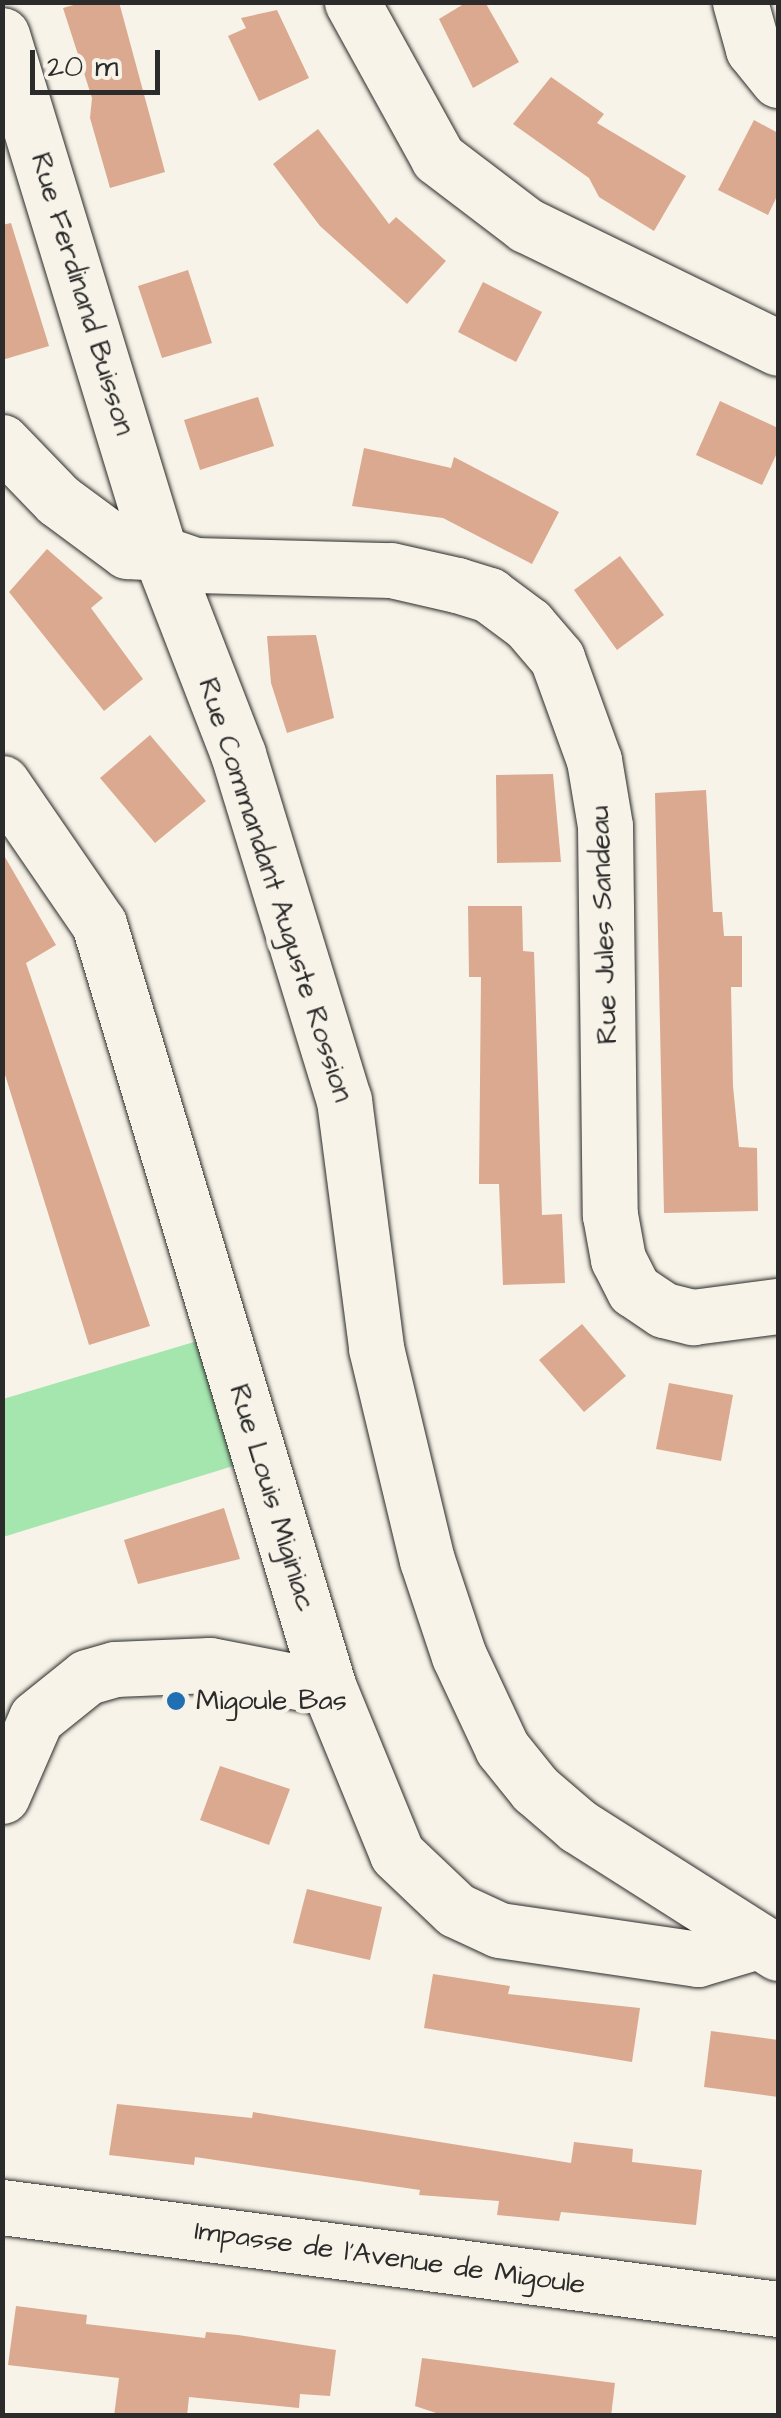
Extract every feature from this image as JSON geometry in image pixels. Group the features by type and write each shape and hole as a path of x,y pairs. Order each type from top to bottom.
{"street":[{"path":"352,2 438,158 526,224 778,348"},
{"path":"740,2 754,49 778,80"},
{"name":"Rue Ferdinand Buisson","path":"2,36 160,553"},
{"path":"2,442 58,500 127,551 160,553"},
{"name":"Rue Jules Sandeau","path":"160,553 195,565 391,570 457,585 489,595 528,624 557,658 594,760 605,826 610,1216 618,1259 634,1290 664,1310 693,1317 778,1306"},
{"name":"Rue Commandant Auguste Rossion","path":"160,553 238,754 328,1042 358,1175 376,1348 427,1560 459,1656 502,1748 535,1790 578,1826 768,1947"},
{"name":"Rue Louis Miginiac","path":"2,783 99,924 329,1688 397,1854 479,1924 698,1959 768,1947"},
{"path":"2,1796 36,1718 86,1678 115,1669 210,1665 329,1688"},
{"name":"Impasse de l'Avenue de Migoule","path":"2,2206 778,2309"}],"green space":[{"path":"204,1339 243,1463 3,1537 3,1399"}],"building":[{"path":"84,2 119,2 165,172 110,188 90,118 92,98 63,8"},
{"path":"467,2 485,2 519,62 473,88 439,19"},
{"path":"277,10 309,78 259,101 228,36 246,28 241,18"},
{"path":"551,77 604,114 597,123 686,176 654,231 599,197 589,178 513,124"},
{"path":"754,120 778,133 778,194 768,215 718,190"},
{"path":"318,129 389,224 396,217 446,261 407,304 320,226 273,164"},
{"path":"11,223 49,346 2,360 2,225"},
{"path":"188,270 212,343 162,358 138,286"},
{"path":"483,282 542,312 516,362 458,332"},
{"path":"258,397 274,446 200,470 184,420"},
{"path":"720,401 778,428 778,451 762,485 696,455"},
{"path":"364,448 451,468 454,457 559,512 532,564 443,518 352,506"},
{"path":"47,549 103,598 91,608 143,679 104,711 9,592"},
{"path":"620,556 664,615 617,650 574,590"},
{"path":"316,635 334,718 287,733 271,683 267,636"},
{"path":"150,735 206,801 155,843 100,778"},
{"path":"553,774 561,862 497,863 496,775"},
{"path":"706,790 713,912 722,912 724,936 742,936 742,987 731,987 733,1086 739,1147 757,1148 758,1211 664,1213 655,793"},
{"path":"2,852 56,945 26,963 150,1326 89,1345 2,1065"},
{"path":"468,906 522,906 523,951 534,952 542,1215 562,1214 565,1283 503,1285 499,1184 479,1184 481,977 469,977"},
{"path":"582,1324 626,1376 584,1412 539,1360"},
{"path":"669,1383 733,1395 721,1461 656,1449"},
{"path":"224,1508 240,1559 138,1584 124,1540"},
{"path":"220,1766 290,1789 269,1845 200,1820"},
{"path":"307,1889 382,1907 370,1960 293,1943"},
{"path":"433,1974 510,1986 508,1994 640,2008 632,2062 424,2028"},
{"path":"711,2031 778,2040 778,2097 704,2087"},
{"path":"117,2104 252,2118 253,2112 571,2163 574,2142 633,2149 632,2162 702,2170 696,2225 561,2212 559,2221 497,2215 499,2201 419,2195 420,2190 195,2157 194,2165 109,2155"},
{"path":"16,2306 87,2315 86,2324 205,2338 206,2332 238,2335 336,2350 330,2396 300,2394 299,2408 189,2397 187,2416 114,2416 119,2378 8,2365"},
{"path":"422,2358 615,2383 611,2416 445,2416 415,2406"}],"place":[{"name":"Migoule Bas","path":"176,1701"}]}
